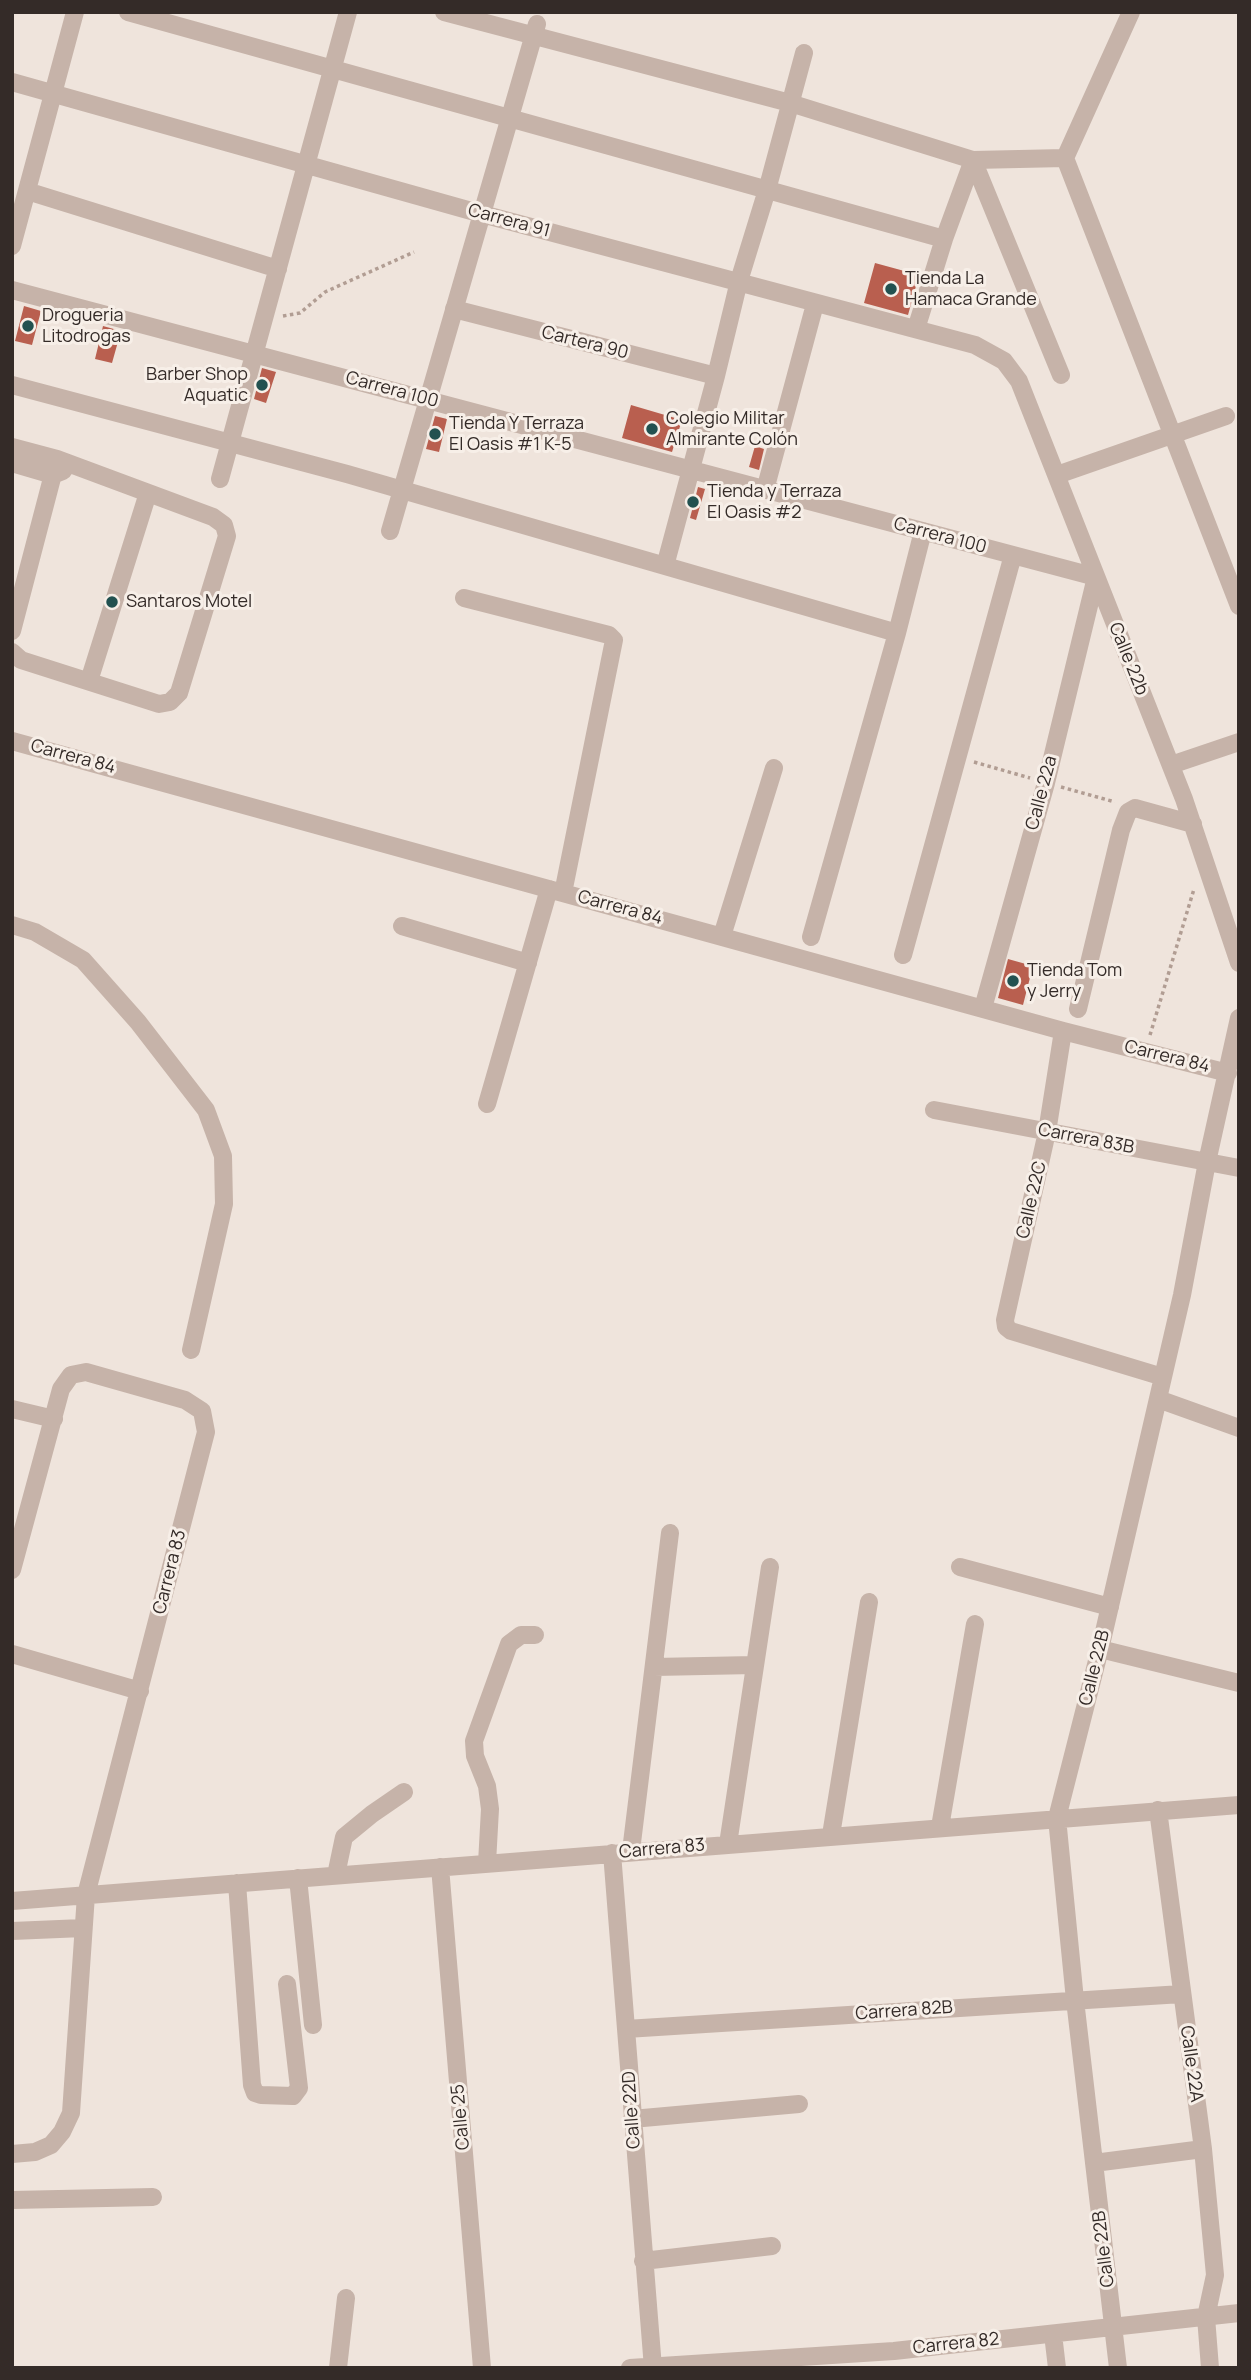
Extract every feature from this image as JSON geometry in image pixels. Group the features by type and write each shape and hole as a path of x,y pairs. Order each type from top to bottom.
{"street":[{"path":"12,246 75,12"},
{"path":"128,12 944,239"},
{"path":"219,479 348,12"},
{"path":"444,12 535,30 790,103 973,160 1065,158"},
{"path":"1130,12 1065,158 1239,606"},
{"path":"390,531 535,30"},
{"path":"665,566 739,281 804,52"},
{"name":"Carrera 91","path":"12,82 482,214 975,345 1004,361"},
{"path":"916,329 944,239 973,160"},
{"path":"973,160 1061,374"},
{"path":"27,191 278,269"},
{"name":"Carrera 100","path":"12,290 1096,577"},
{"path":"765,490 815,304"},
{"name":"Cartera 90","path":"454,309 716,376"},
{"name":"Calle 22b","path":"1004,361 1019,381 1171,765 1204,854 1239,963"},
{"path":"12,385 402,490 897,633"},
{"path":"1057,475 1226,416"},
{"path":"12,447 55,467"},
{"path":"12,463 76,466 213,517 224,525 227,536 179,693 170,702 159,704 21,660 12,652"},
{"path":"12,631 55,467"},
{"path":"89,681 148,493"},
{"path":"811,937 923,531"},
{"path":"903,955 1013,555"},
{"name":"Calle 22a","path":"983,1008 1046,783 1096,577"},
{"path":"464,598 609,635 614,640 556,891 528,963 487,1104"},
{"name":"Carrera 84","path":"12,741 1063,1031 1145,1051 1233,1066"},
{"path":"1171,765 1239,742"},
{"path":"722,936 774,768"},
{"path":"1078,1009 1121,830 1128,812 1135,808 1193,824"},
{"path":"12,925 35,932 83,960 138,1022 206,1110 223,1156 224,1203 191,1350"},
{"path":"402,926 528,963"},
{"name":"Calle 22B","path":"1118,2368 1075,2000 1057,1818 1100,1649 1182,1296 1207,1162 1233,1066 1239,1018"},
{"name":"Calle 22C","path":"1063,1031 1047,1132 1005,1320 1006,1327 1011,1331 1163,1377"},
{"name":"Carrera 83B","path":"934,1110 1239,1168"},
{"name":"Carrera 83","path":"54,1419 61,1389 71,1375 86,1372 185,1400 202,1411 206,1432 86,1895"},
{"path":"1158,1399 1239,1428"},
{"path":"12,1409 54,1419 12,1570"},
{"path":"631,1851 670,1533"},
{"path":"728,1844 770,1567"},
{"path":"960,1567 1110,1607"},
{"path":"831,1835 869,1602"},
{"path":"940,1827 975,1624"},
{"path":"487,1863 490,1809 486,1786 475,1756 474,1741 509,1644 521,1634 535,1635"},
{"path":"1100,1649 1239,1683"},
{"path":"12,1654 140,1691"},
{"path":"653,1667 754,1665"},
{"path":"336,1875 344,1837 404,1792"},
{"name":"Carrera 83","path":"12,1901 1239,1804"},
{"name":"Calle 22A","path":"1158,1810 1203,2149 1215,2275 1206,2317 1210,2368"},
{"name":"Calle 22D","path":"612,1853 653,2367"},
{"name":"Calle 25","path":"440,1867 482,2368"},
{"path":"298,1878 313,2025"},
{"path":"237,1883 252,2085 255,2093 261,2095 293,2096 299,2088 287,1984"},
{"path":"12,2154 35,2152 51,2145 62,2133 71,2113 86,1895"},
{"path":"12,1931 83,1928"},
{"name":"Carrera 82B","path":"626,2029 1182,1994"},
{"path":"632,2119 799,2104"},
{"path":"1094,2163 1203,2149"},
{"path":"12,2200 153,2197"},
{"path":"643,2261 772,2246"},
{"path":"338,2368 346,2298"},
{"name":"Carrera 82","path":"630,2368 894,2359 1053,2334 1239,2314"},
{"path":"1053,2334 1057,2368"}],"path":[{"path":"264,320 300,313 325,292 414,252"},
{"path":"1145,1051 1204,854"}],"building":[{"name":"Tienda La Hamaca Grande","path":"875,263 919,275 908,315 864,303"},
{"name":"Drogueria Litodrogas","path":"24,306 41,311 32,345 15,341"},
{"path":"103,326 121,331 112,363 95,359"},
{"name":"Barber Shop Aquatic","path":"262,368 276,372 266,403 254,399"},
{"name":"Colegio Militar Almirante Colón","path":"631,405 682,420 672,452 622,438"},
{"name":"Tienda Y Terraza El Oasis #1 K-5","path":"435,416 447,419 439,452 426,449"},
{"path":"755,446 764,449 759,470 749,467"},
{"path":"698,487 705,489 696,520 690,518"},
{"name":"Tienda Tom y Jerry","path":"1008,959 1033,966 1023,1005 998,998"}],"place":[{"name":"Tienda La Hamaca Grande","path":"891,289"},
{"name":"Drogueria Litodrogas","path":"28,326"},
{"name":"Barber Shop Aquatic","path":"262,385"},
{"name":"Colegio Militar Almirante Colón","path":"652,429"},
{"name":"Tienda Y Terraza El Oasis #1 K-5","path":"435,434"},
{"name":"Tienda y Terraza El Oasis #2","path":"693,502"},
{"name":"Santaros Motel","path":"112,602"},
{"name":"Tienda Tom y Jerry","path":"1013,981"}]}
